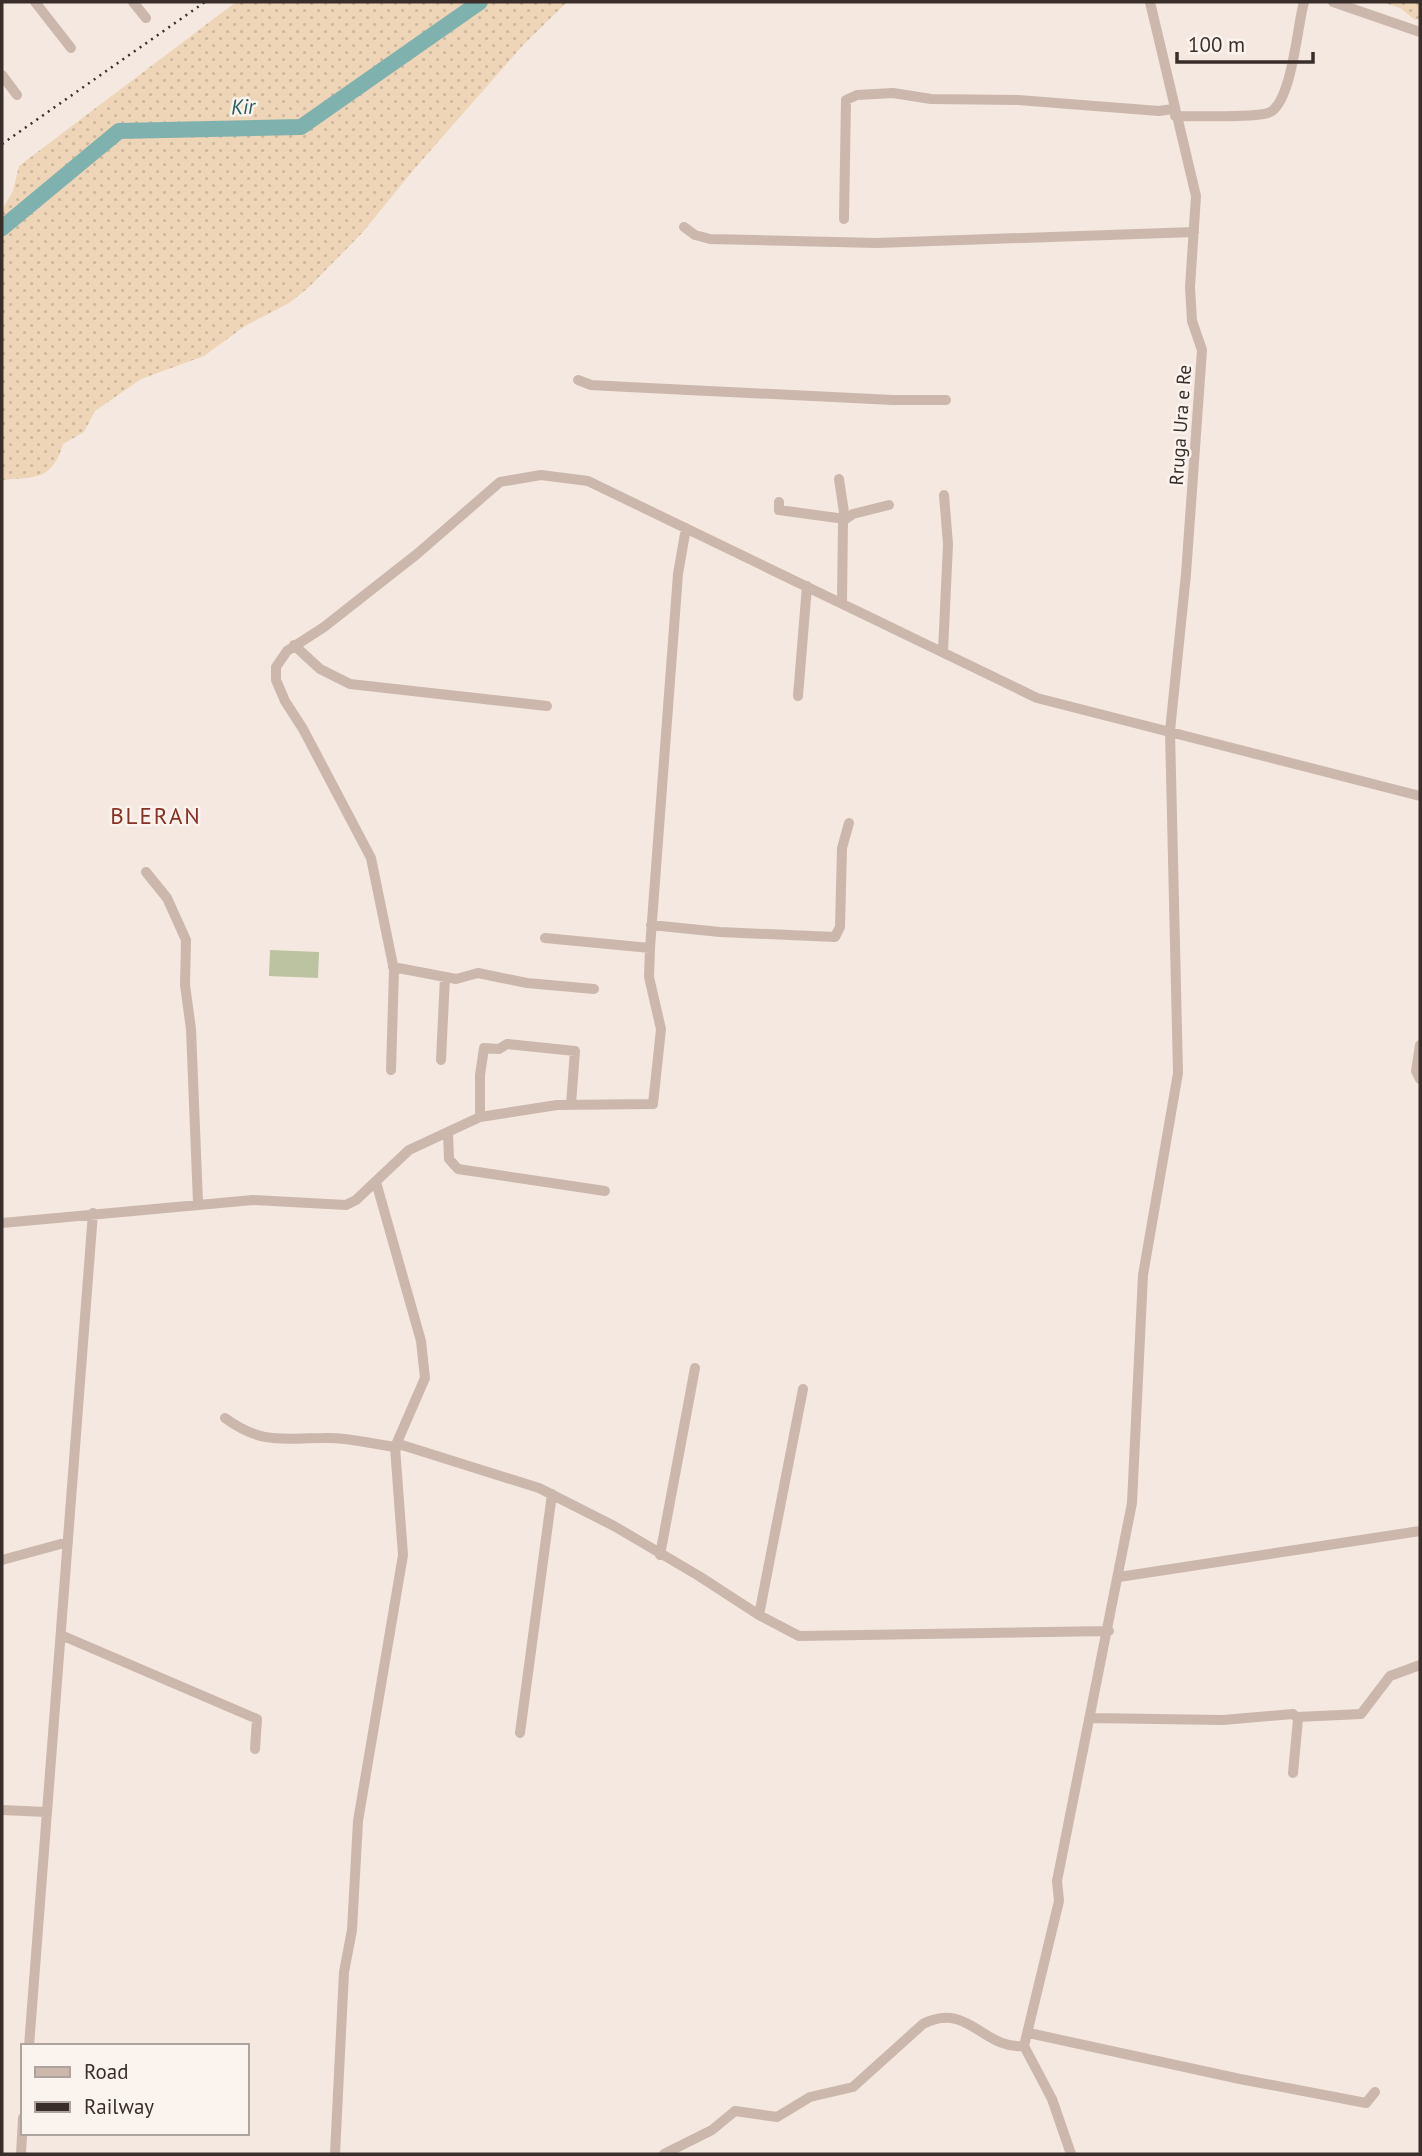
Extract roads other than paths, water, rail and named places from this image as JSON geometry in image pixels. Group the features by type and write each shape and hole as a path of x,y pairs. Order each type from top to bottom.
{"street":[{"path":"35,2 71,48"},
{"path":"133,2 146,18"},
{"name":"Rruga Ura e Re","path":"1024,2046 1059,1902 1057,1881 1088,1718 1109,1631 1132,1503 1143,1275 1178,1073 1170,731 1186,575 1202,350 1192,321 1190,287 1196,196 1174,113 1150,2"},
{"path":"844,219 846,100 857,95 892,93 931,99 972,97 1174,113 1264,114 1278,107 1287,88 1304,2"},
{"path":"1333,2 1420,32"},
{"path":"2,75 17,95"},
{"path":"684,227 695,235 710,239 877,243 1194,232"},
{"path":"578,380 591,385 894,400 946,400"},
{"path":"391,1070 393,967 371,858 276,680 276,667 294,645 324,627 417,554 499,482 541,475 588,481 1037,698 1420,796"},
{"path":"839,479 845,519 842,603"},
{"path":"943,651 948,544 944,495"},
{"path":"779,502 779,510 845,519 889,505"},
{"path":"2,1223 253,1200 336,1206 356,1200 410,1150 480,1117 510,1110 572,1104 654,1103 661,1028 649,977 651,925 678,574 686,528"},
{"path":"799,696 807,586"},
{"path":"294,645 320,669 350,684 547,706"},
{"path":"651,925 720,932 835,937 840,927 842,848 849,823"},
{"path":"146,872 167,898 186,940 185,985 191,1029 198,1203"},
{"path":"545,938 650,948"},
{"path":"393,967 445,977 494,974 527,983 594,989"},
{"path":"441,1060 445,977"},
{"path":"480,1117 480,1075 484,1048 499,1049 507,1044 575,1051 572,1104"},
{"path":"1420,1045 1416,1071 1420,1079"},
{"path":"448,1133 449,1159 458,1169 605,1191"},
{"path":"335,2154 344,1972 352,1930 358,1821 404,1555 395,1447 425,1378 425,1360 376,1182"},
{"path":"29,2044 93,1213"},
{"path":"660,1555 695,1368"},
{"path":"760,1615 803,1389"},
{"path":"225,1418 255,1436 281,1441 325,1437 395,1447 402,1445 435,1453 552,1494 699,1576 799,1636 1109,1631"},
{"path":"520,1733 552,1494"},
{"path":"1119,1577 1420,1531"},
{"path":"2,1560 68,1542"},
{"path":"61,1635 257,1719 255,1749"},
{"path":"1088,1718 1223,1720 1293,1713 1297,1717 1361,1714 1390,1676 1420,1665"},
{"path":"1293,1773 1297,1717"},
{"path":"2,1810 46,1812"},
{"path":"664,2154 712,2130 735,2112 778,2117 810,2097 853,2087 923,2024 937,2018 958,2019 1000,2043 1024,2046 1052,2099 1071,2154"},
{"path":"1029,2033 1366,2103 1375,2092"},
{"path":"21,2154 22,2135"}],"waterway":[{"name":"Kir","path":"2,228 119,131 301,127 480,2"}],"railway":[{"path":"2,144 205,2"}],"district":[{"name":"BLERAN","path":"156,816"}]}
